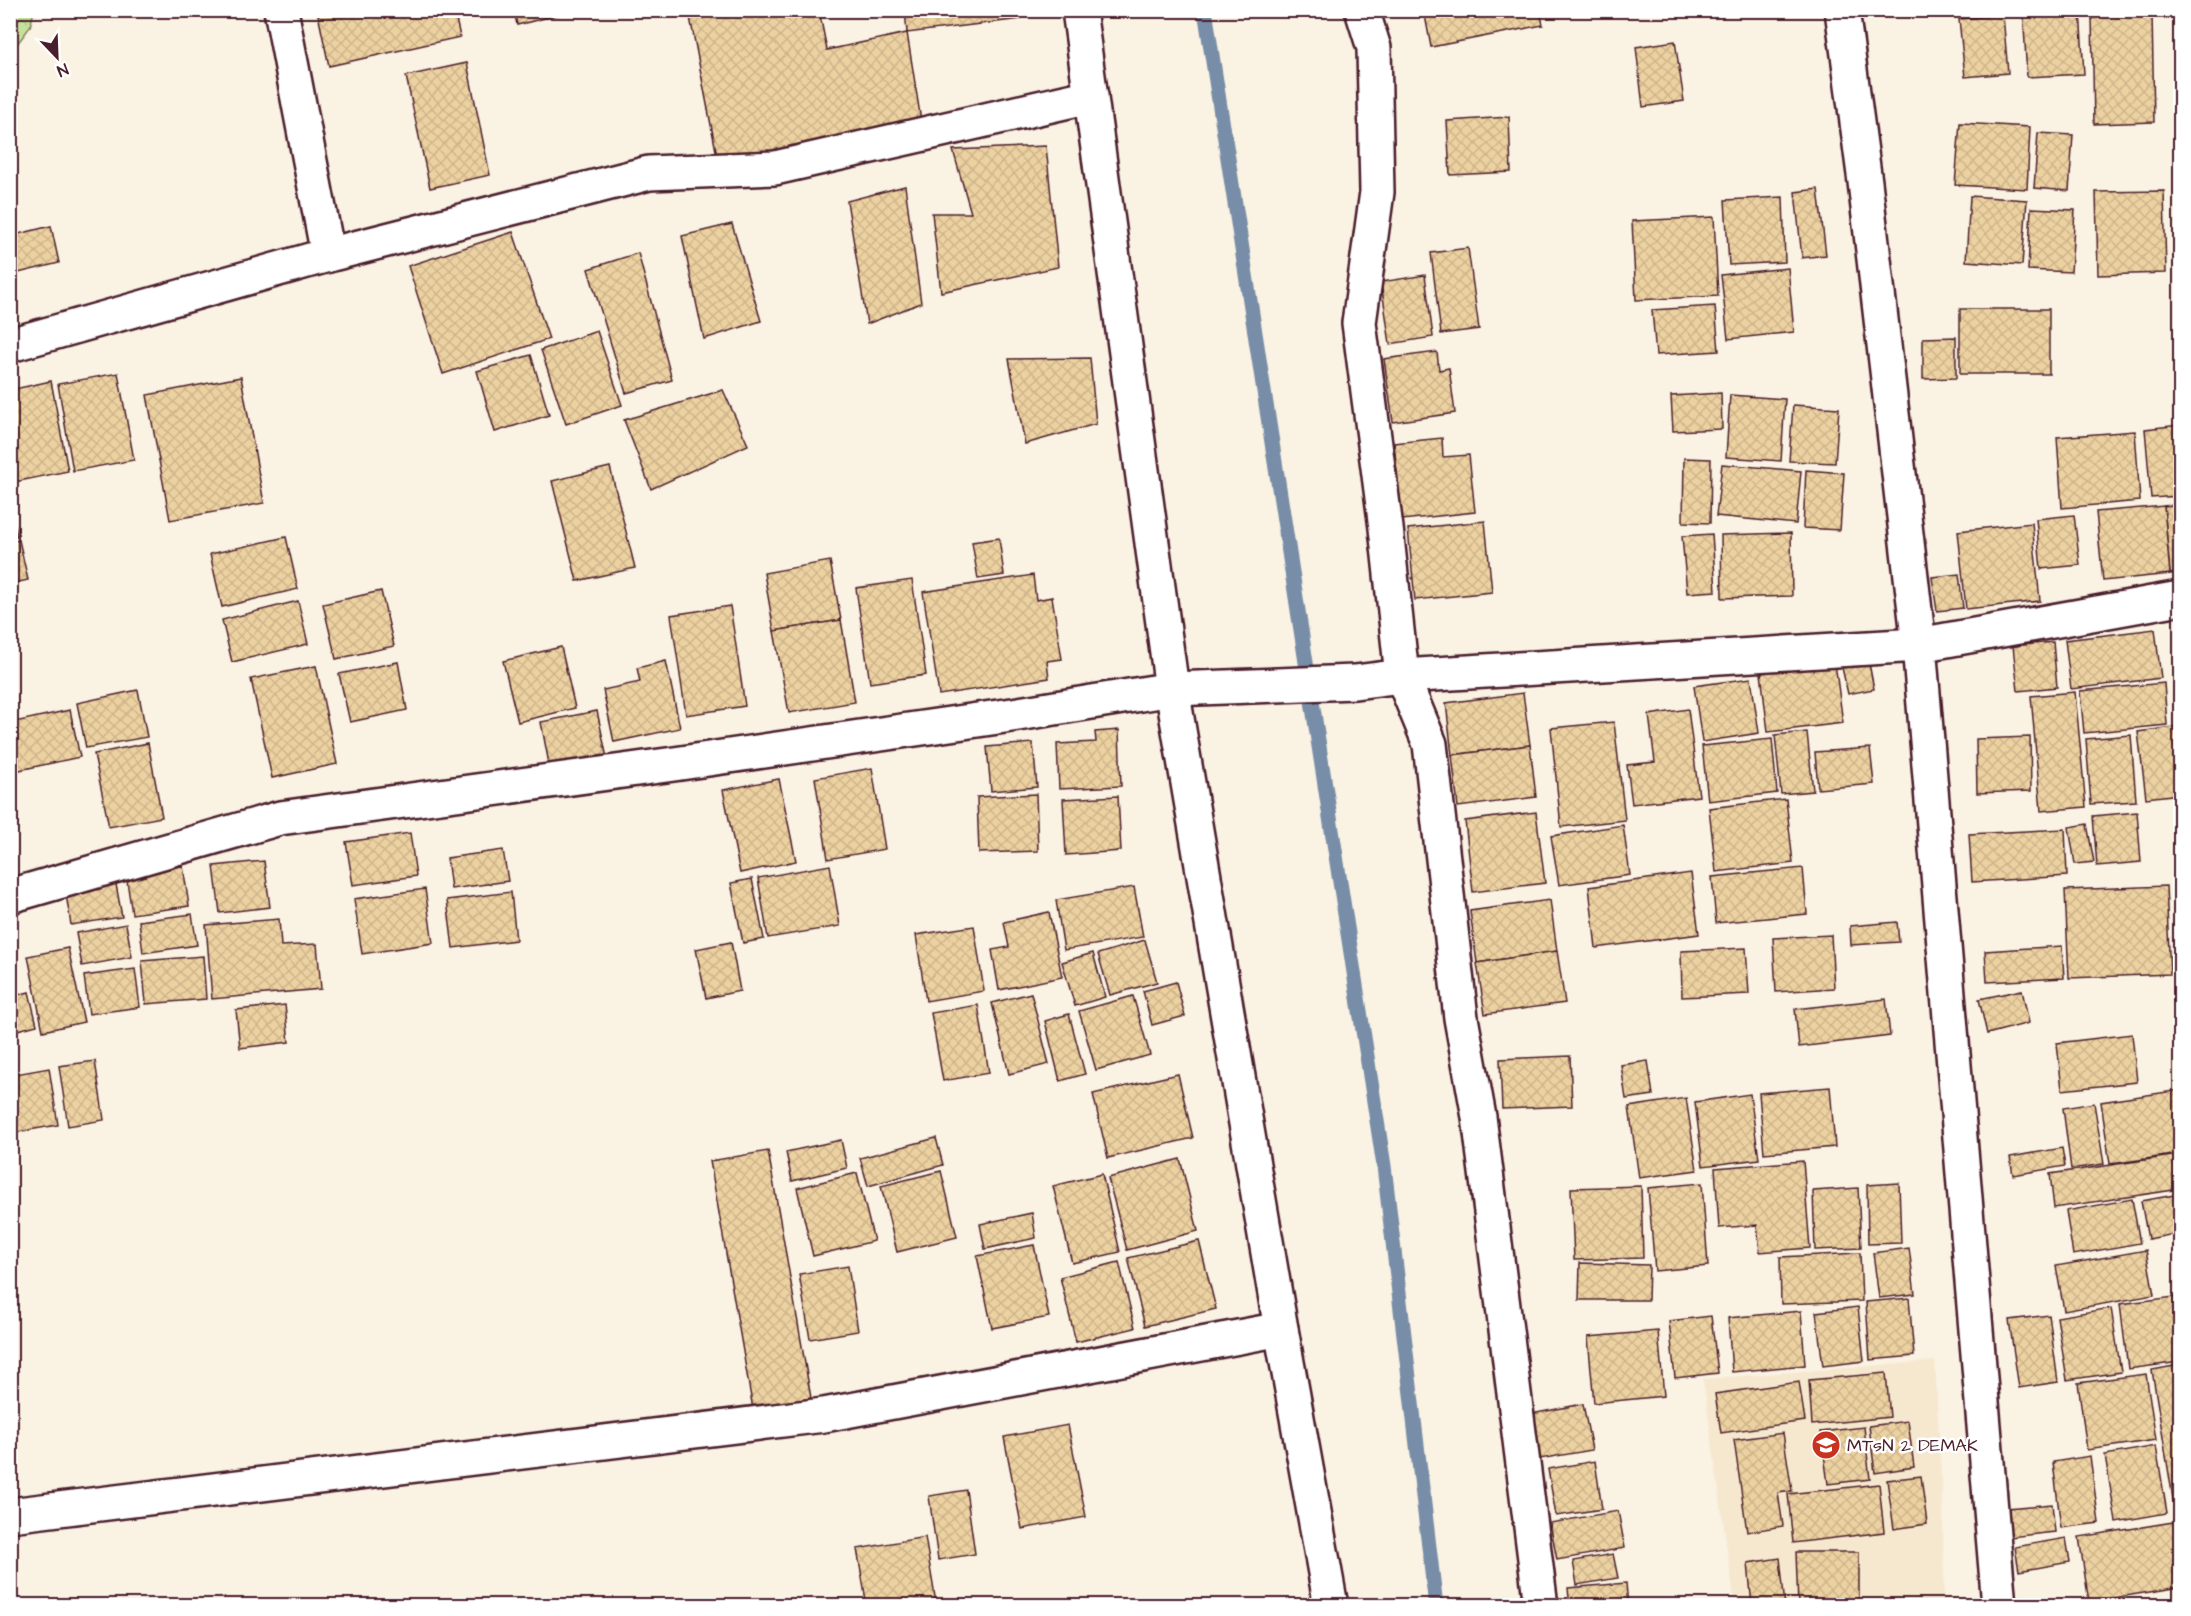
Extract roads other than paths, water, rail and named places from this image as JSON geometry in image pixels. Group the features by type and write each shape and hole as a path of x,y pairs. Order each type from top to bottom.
{"street":[{"path":"281,10 328,255"},
{"path":"1079,10 1172,689 1281,1329 1331,1605"},
{"path":"1362,10 1374,48 1377,192 1359,323 1386,528 1402,676 1430,744 1461,1018 1479,1117 1541,1605"},
{"path":"1842,10 1867,194 1919,645 1999,1605"},
{"path":"10,345 328,255 650,173 775,168 1091,96"},
{"path":"10,896 280,818 674,764 1012,715 1172,689 1355,682 1402,676 1919,645 2181,598"},
{"path":"10,1515 824,1415 1281,1329"}],"waterway":[{"path":"1205,10 1384,1166 1436,1606"}],"place":[{"name":"MTsN 2 DEMAK","path":"1826,1445"}]}
